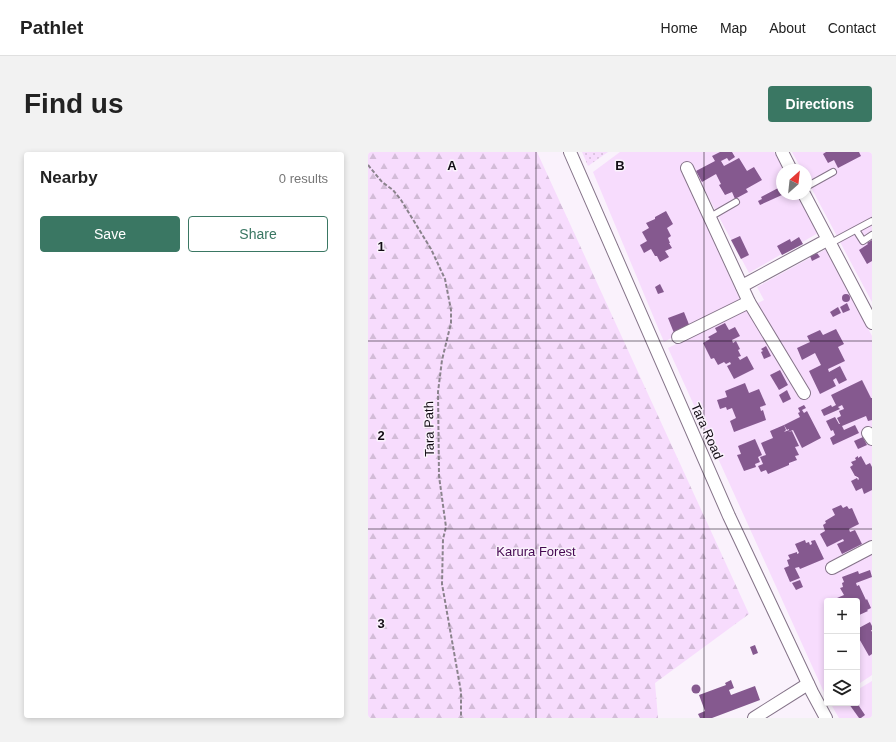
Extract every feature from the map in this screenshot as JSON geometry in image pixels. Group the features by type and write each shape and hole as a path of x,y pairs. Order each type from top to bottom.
{"street":[{"name":"Tara Road","path":"570,152 729,516 808,684 826,718"},
{"path":"782,152 788,164"},
{"path":"687,168 749,302 804,394"},
{"path":"807,200 872,323"},
{"path":"742,286 828,242"},
{"path":"678,337 749,302"},
{"path":"832,568 871,551"},
{"path":"754,718 808,684"}],"lane":[{"path":"812,184 833,172"},
{"path":"710,217 736,202"},
{"path":"828,242 856,230 872,221"},
{"path":"856,230 863,241 872,236"}],"path":[{"name":"Tara Path","path":"368,165 382,182 393,190 401,200 431,249 445,279 451,310 451,323 442,360 438,392 439,476 446,527 443,539 442,584 461,692 461,718"}],"green space":[{"name":"Karura Forest","path":"368,152 537,152 749,614 655,683 658,718 368,718"},
{"path":"582,152 608,152 588,166"},
{"path":"620,152 774,152 781,164 776,164 776,200 800,200 818,233 749,273 690,163 681,168 740,300 664,342 593,172"},
{"path":"792,152 872,152 872,302 812,189 812,164 799,164"},
{"path":"826,249 872,336 872,675 860,683 860,598 824,598 824,692 668,348 764,300 757,287"},
{"path":"872,681 872,718 839,718 832,706 860,706 860,688"}],"building":[{"path":"720,152 732,152 735,157 729,161 727,158 721,161 724,166 739,158 747,171 754,167 762,180 746,189 748,192 735,199 732,192 725,195 719,185 721,184 716,174 702,182 696,171 715,161 712,156"},
{"path":"826,152 859,152 861,156 838,168 834,160 828,163 823,154"},
{"path":"776,189 776,198 760,205 758,201 762,199 761,197"},
{"path":"666,211 673,224 667,228 671,236 668,238 672,248 665,251 669,257 660,262 651,249 644,253 640,245 647,241 642,232 649,228 646,223 655,219 655,217"},
{"path":"740,236 749,255 741,259 731,240"},
{"path":"799,237 803,244 782,255 777,246 790,239 791,242"},
{"path":"872,240 872,261 867,264 859,250"},
{"path":"817,253 820,257 812,261 810,256"},
{"path":"660,284 664,292 658,294 655,287"},
{"path":"844,294 848,294 850,298 848,302 844,302 842,300 842,296"},
{"path":"847,303 850,310 843,313 840,307"},
{"path":"838,307 841,313 833,317 830,312"},
{"path":"684,312 690,327 674,333 668,318"},
{"path":"725,323 729,330 735,327 740,336 732,340 733,343 736,341 740,349 738,350 741,356 738,357 740,360 747,356 754,369 734,379 727,366 731,364 730,362 726,364 724,362 718,365 714,358 711,359 703,343 710,339 708,337 717,332 715,328"},
{"path":"836,329 844,344 838,347 845,361 828,369 829,372 840,366 847,380 839,384 836,378 833,380 836,386 820,394 809,371 821,365 815,353 802,360 797,348 810,342 807,336 820,330 823,335"},
{"path":"766,346 771,356 764,359 761,352 763,351 761,349"},
{"path":"780,370 788,385 779,390 770,375"},
{"path":"862,380 872,398 872,420 868,421 866,416 842,426 844,430 855,425 859,433 833,445 830,438 835,435 833,430 831,431 826,421 835,417 840,424 837,418 841,416 839,411 844,409 842,405 838,407 840,409 824,416 821,410 831,405 832,407 836,405 831,395"},
{"path":"745,383 749,393 759,389 766,405 760,407 761,411 763,410 766,420 734,432 730,421 736,418 732,408 727,410 726,407 720,409 717,400 727,397 725,391"},
{"path":"787,390 791,399 783,403 779,395"},
{"path":"804,405 806,408 802,410 804,413 807,411 821,438 802,448 793,430 788,432 792,431 799,446 795,447 799,455 795,456 797,460 768,474 766,470 761,472 758,466 763,464 760,457 766,455 761,443 773,438 770,431 800,417 798,408"},
{"path":"863,437 867,445 858,449 854,441"},
{"path":"755,439 762,455 758,457 760,462 755,464 756,467 744,471 737,455 741,454 738,446"},
{"path":"858,456 858,458 861,456 866,465 870,463 872,467 872,490 864,494 862,488 856,491 851,481 857,478 858,480 859,479 855,476 850,467 853,465 851,462 856,460 855,458"},
{"path":"841,505 843,508 847,506 849,509 852,508 859,524 849,529 850,532 855,530 862,544 842,554 837,544 844,541 843,539 827,547 820,534 825,531 823,525 826,523 825,521 835,515 832,509"},
{"path":"805,540 806,543 809,542 810,545 812,544 811,541 815,540 824,559 800,569 799,567 795,568 800,578 790,582 784,568 789,566 787,560 790,559 788,555 797,552 797,554 799,553 795,544"},
{"path":"870,570 872,577 856,583 857,586 859,585 871,608 860,615 860,598 837,598 844,595 840,588 843,587 842,583 844,582 842,577 858,571 859,574"},
{"path":"800,580 803,587 796,590 792,583"},
{"path":"870,622 872,626 872,654 869,656 860,640 860,627"},
{"path":"755,645 758,653 753,655 750,647"},
{"path":"731,680 734,688 729,690 731,695 755,686 760,700 712,718 700,718 698,714 705,711 699,695 726,685 725,683"},
{"path":"694,685 698,685 700,689 698,693 694,693 692,691 692,687"},
{"path":"850,706 859,706 865,715 859,718"}]}
